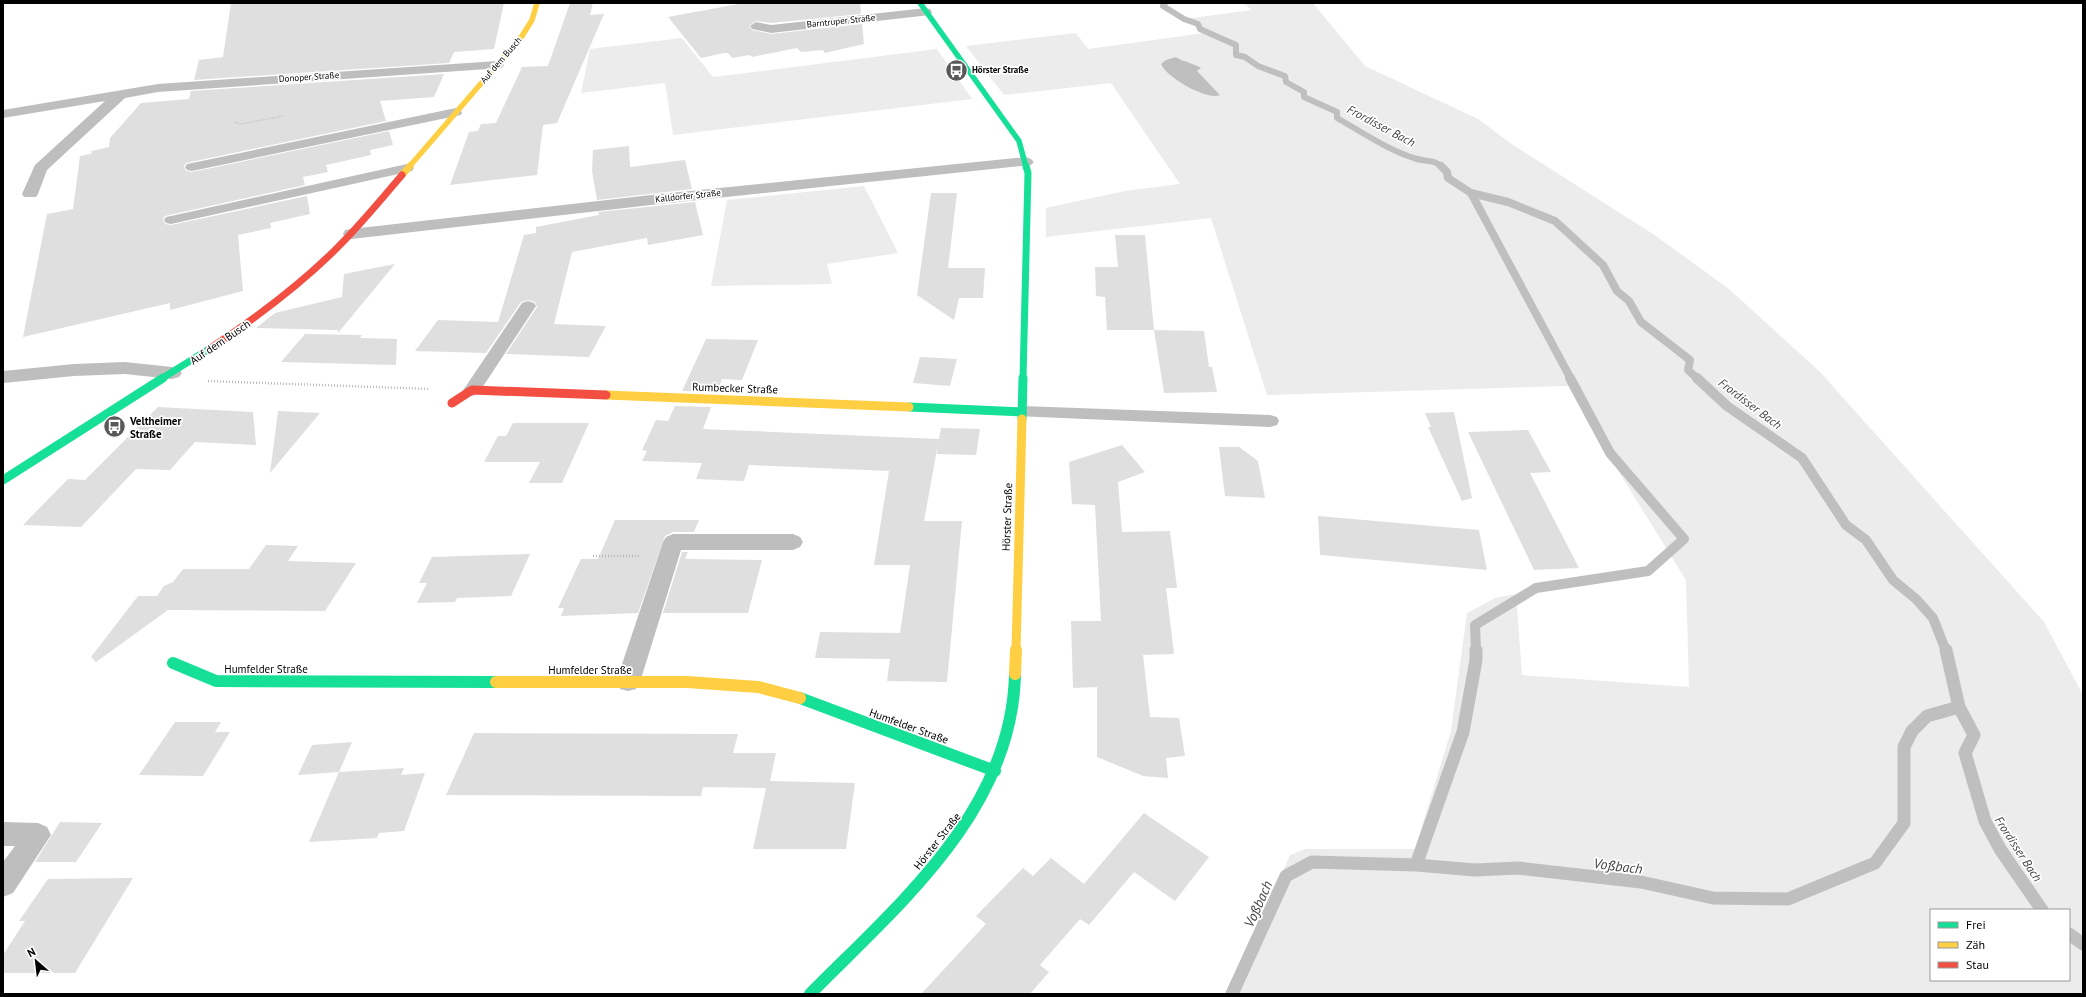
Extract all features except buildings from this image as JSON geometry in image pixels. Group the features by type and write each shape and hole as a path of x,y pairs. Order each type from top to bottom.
{"street":[{"name":"Auf dem Busch","path":"3,480 256,318 323,262 351,234 528,28 537,3"},
{"name":"Barntruper Straße","path":"756,26 771,29 923,8"},
{"name":"Hörster Straße","path":"810,994 938,862 963,832 984,796 995,771 1008,726 1014,685 1028,185 1026,162 1019,141 923,8"},
{"name":"Donoper Straße","path":"3,114 165,88 497,65"},
{"path":"30,194 40,168 121,94"},
{"name":"Kalldorfer Straße","path":"351,234 660,199 1026,162"},
{"path":"3,377 74,370 125,368 172,373"},
{"path":"452,403 472,390"},
{"name":"Rumbecker Straße","path":"472,390 1022,412"},
{"name":"Humfelder Straße","path":"173,663 216,681 628,682 724,684 758,687 794,696 995,771"}],"lane":[{"path":"192,167 456,112"},
{"path":"171,220 407,168"},
{"path":"472,390 528,306"},
{"path":"1022,412 1270,420"},
{"path":"628,682 673,542 792,542"},
{"path":"3,834 38,835 3,884"}],"path":[{"path":"234,122 241,124 284,116"},
{"path":"172,373 195,380 472,390"},
{"path":"594,556 669,556"}],"shaded area":[{"path":"1243,3 1313,3 1365,66 1478,119 1513,145 1653,234 1729,289 1820,372 2044,622 2083,695 2083,994 1229,994 1290,855 1305,849 1415,849 1451,731 1467,613 1495,598 1516,594 1522,675 1689,687 1686,580 1586,419 1568,386 1267,395 1211,218 1046,237 1046,208 1125,191 1180,184 1111,83 1004,95 966,46 1076,33 1088,49 1212,32 1185,19 1252,10","holes":["1176,57 1200,68 1196,71 1220,95 1178,81 1166,60"]},
{"path":"682,38 713,77 937,49 972,99 673,135 665,83 581,93 590,49"},
{"path":"1176,57 1201,68 1197,71 1220,95 1206,95 1188,87 1170,75 1161,64 1166,60"},
{"path":"864,186 898,253 827,264 832,284 711,286 727,200"}],"waterway":[{"name":"Frordisser Bach","path":"1165,3 1163,6 1184,19 1198,24 1200,29 1236,45 1236,55 1245,57 1258,66 1285,76 1286,82 1304,92 1304,97 1337,112 1337,118 1376,141 1407,156 1439,164 1447,172 1448,178 1471,193"},
{"name":"Frordisser Bach","path":"1471,193 1508,202 1555,221 1603,265 1617,291 1629,301 1641,322 1690,360 1688,370 1698,379"},
{"path":"1471,193 1571,379"},
{"path":"1476,651 1475,625 1536,588 1648,571 1684,539 1610,453 1570,378"},
{"name":"Frordisser Bach","path":"1697,378 1727,406 1802,458 1846,525 1866,540 1893,580 1916,599 1933,618 1946,651"},
{"name":"Frordisser Bach","path":"1946,650 1959,707"},
{"path":"1416,865 1463,732 1476,660 1476,651"},
{"name":"Voßbach","path":"1416,865 1475,870 1518,868 1641,882 1713,898 1788,899 1875,863 1904,823 1904,747 1912,731 1927,716 1959,707"},
{"name":"Frordisser Bach","path":"1959,707 1974,735 1965,753 1985,821 2000,849 2041,909"},
{"name":"Voßbach","path":"1232,994 1286,876 1312,862 1416,865"},
{"name":"Frordisser Bach","path":"2070,935 2083,944"}],"traffic: fast":[{"path":"920,3 1019,141 1028,173 1022,419"},
{"path":"3,480 209,349"},
{"path":"909,407 1022,412"},
{"path":"173,663 216,681 496,682"},
{"path":"810,994 924,878 943,855 976,808 989,782 1000,753 1012,704 1015,674"},
{"path":"800,698 995,771"}],"traffic: slow":[{"path":"402,175 522,36 532,20 537,3"},
{"path":"606,395 909,407"},
{"path":"1015,674 1022,419"},
{"path":"496,682 687,682 758,687 800,698"}],"traffic: jam":[{"path":"209,349 247,324 318,267 357,228 402,175"},
{"path":"452,403 472,390 606,395"}],"place":[{"name":"Hörster Straße","path":"956,70"},
{"name":"Veltheimer Straße","path":"115,427"}]}
